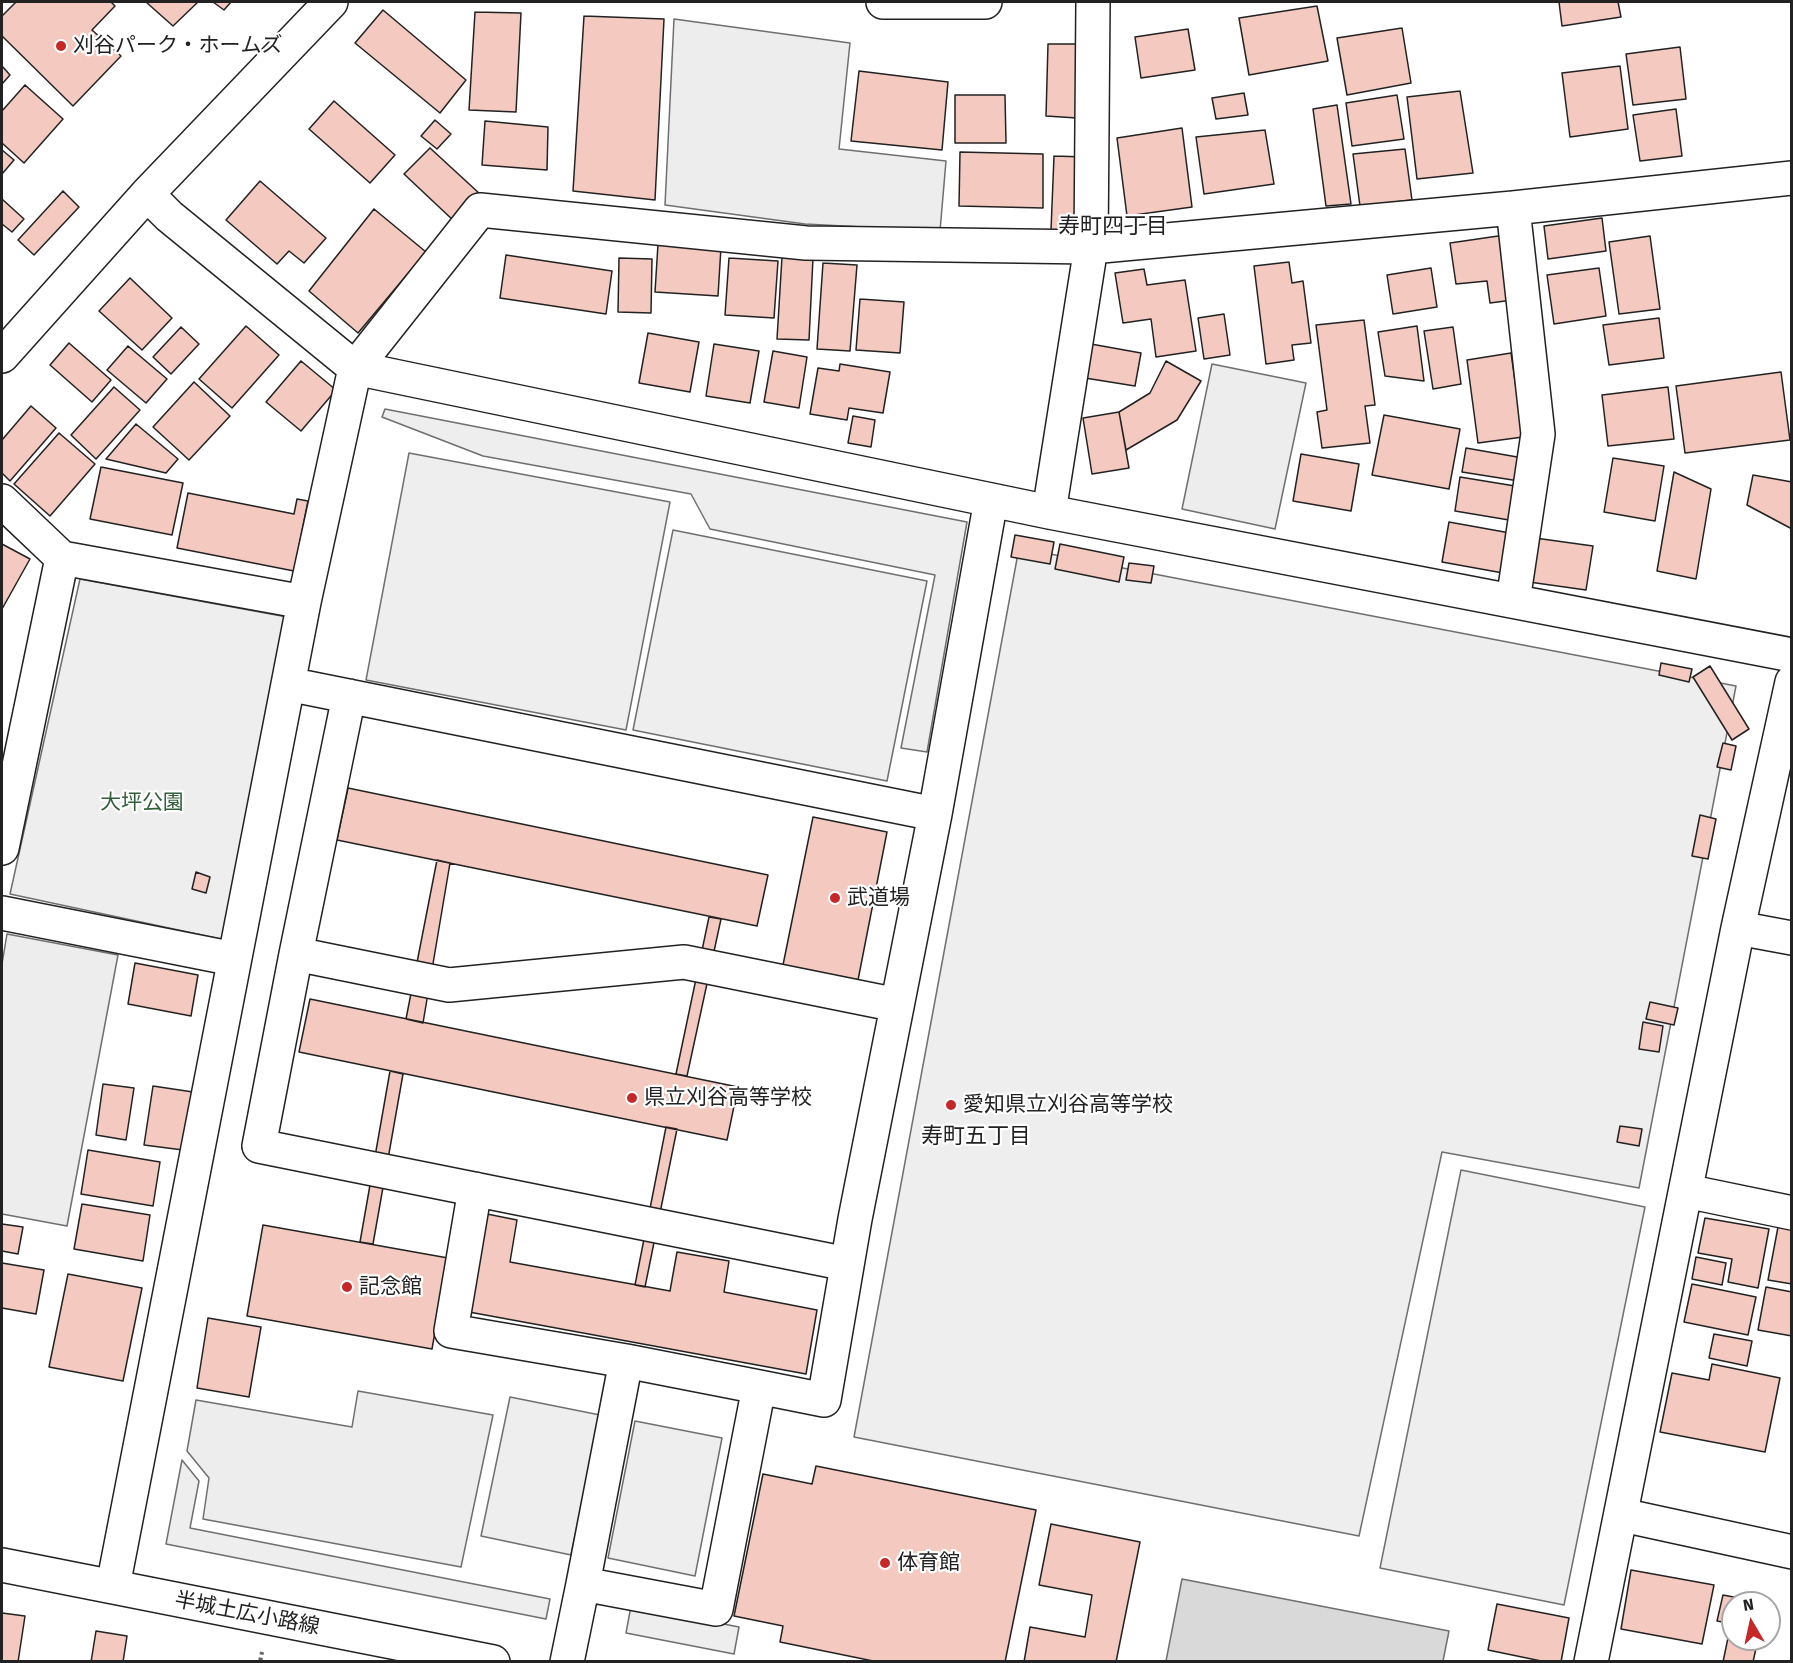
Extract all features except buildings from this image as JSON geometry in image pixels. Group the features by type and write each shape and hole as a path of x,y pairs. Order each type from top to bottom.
{"street":[{"path":"2,356 147,194 331,2"},
{"path":"883,2 985,2"},
{"path":"1049,512 1091,247 1093,2"},
{"path":"113,1586 304,602 355,368 480,210 806,243 1091,247 1513,208 1791,178"},
{"path":"147,194 169,216 355,368 1049,512 1791,655"},
{"path":"1513,208 1538,434 1513,601"},
{"path":"475,1189 451,1331 626,1361 824,1400 847,1264 935,814 991,500"},
{"path":"2,501 62,558 304,602"},
{"path":"2,848 62,558"},
{"path":"1591,1662 1738,928 1791,682"},
{"path":"288,684 935,814"},
{"path":"349,696 259,1146 847,1264"},
{"path":"2,913 234,959"},
{"path":"1738,928 1791,938"},
{"path":"296,954 449,985 684,962 897,1005"},
{"path":"1686,1191 1791,1213"},
{"path":"567,1662 626,1361"},
{"path":"583,1584 716,1609 759,1387"},
{"path":"1622,1515 1791,1552"},
{"name":"半城土広小路線","path":"2,1565 492,1662"}],"green space":[{"path":"385,409 967,522 927,752 901,748 935,575 710,529 691,494 483,456 382,417"},
{"path":"409,453 670,502 626,730 366,680"},
{"path":"673,530 927,581 887,781 633,730"},
{"path":"1019,548 1736,686 1639,1188 1442,1152 1359,1536 854,1437"},
{"name":"大坪公園","path":"80,579 287,617 225,940 10,894"},
{"path":"1461,1170 1645,1207 1564,1605 1380,1568"},
{"path":"510,1397 600,1415 571,1555 481,1536"},
{"path":"635,1421 722,1438 695,1576 608,1558"},
{"path":"182,1460 199,1481 190,1528 550,1599 546,1619 166,1544"},
{"path":"631,1606 739,1627 734,1654 626,1633"}],"shaded area":[{"path":"674,19 850,43 839,149 946,161 940,231 805,224 665,205"},
{"path":"1212,364 1306,383 1275,529 1182,509"},
{"path":"7,934 118,955 67,1226 2,1214 2,964"},
{"path":"358,1391 493,1415 461,1567 203,1519 209,1478 187,1451 196,1400 352,1427"},
{"path":"1182,1579 1449,1631 1443,1661 1166,1661"}],"place":[{"name":"刈谷パーク・ホームズ","path":"61,46"},
{"name":"武道場","path":"835,898"},
{"name":"県立刈谷高等学校","path":"632,1098"},
{"name":"愛知県立刈谷高等学校","path":"951,1105"},
{"name":"記念館","path":"347,1287"},
{"name":"体育館","path":"885,1563"}],"district":[{"name":"寿町四丁目","path":"1113,227"},
{"name":"寿町五丁目","path":"976,1137"}]}
